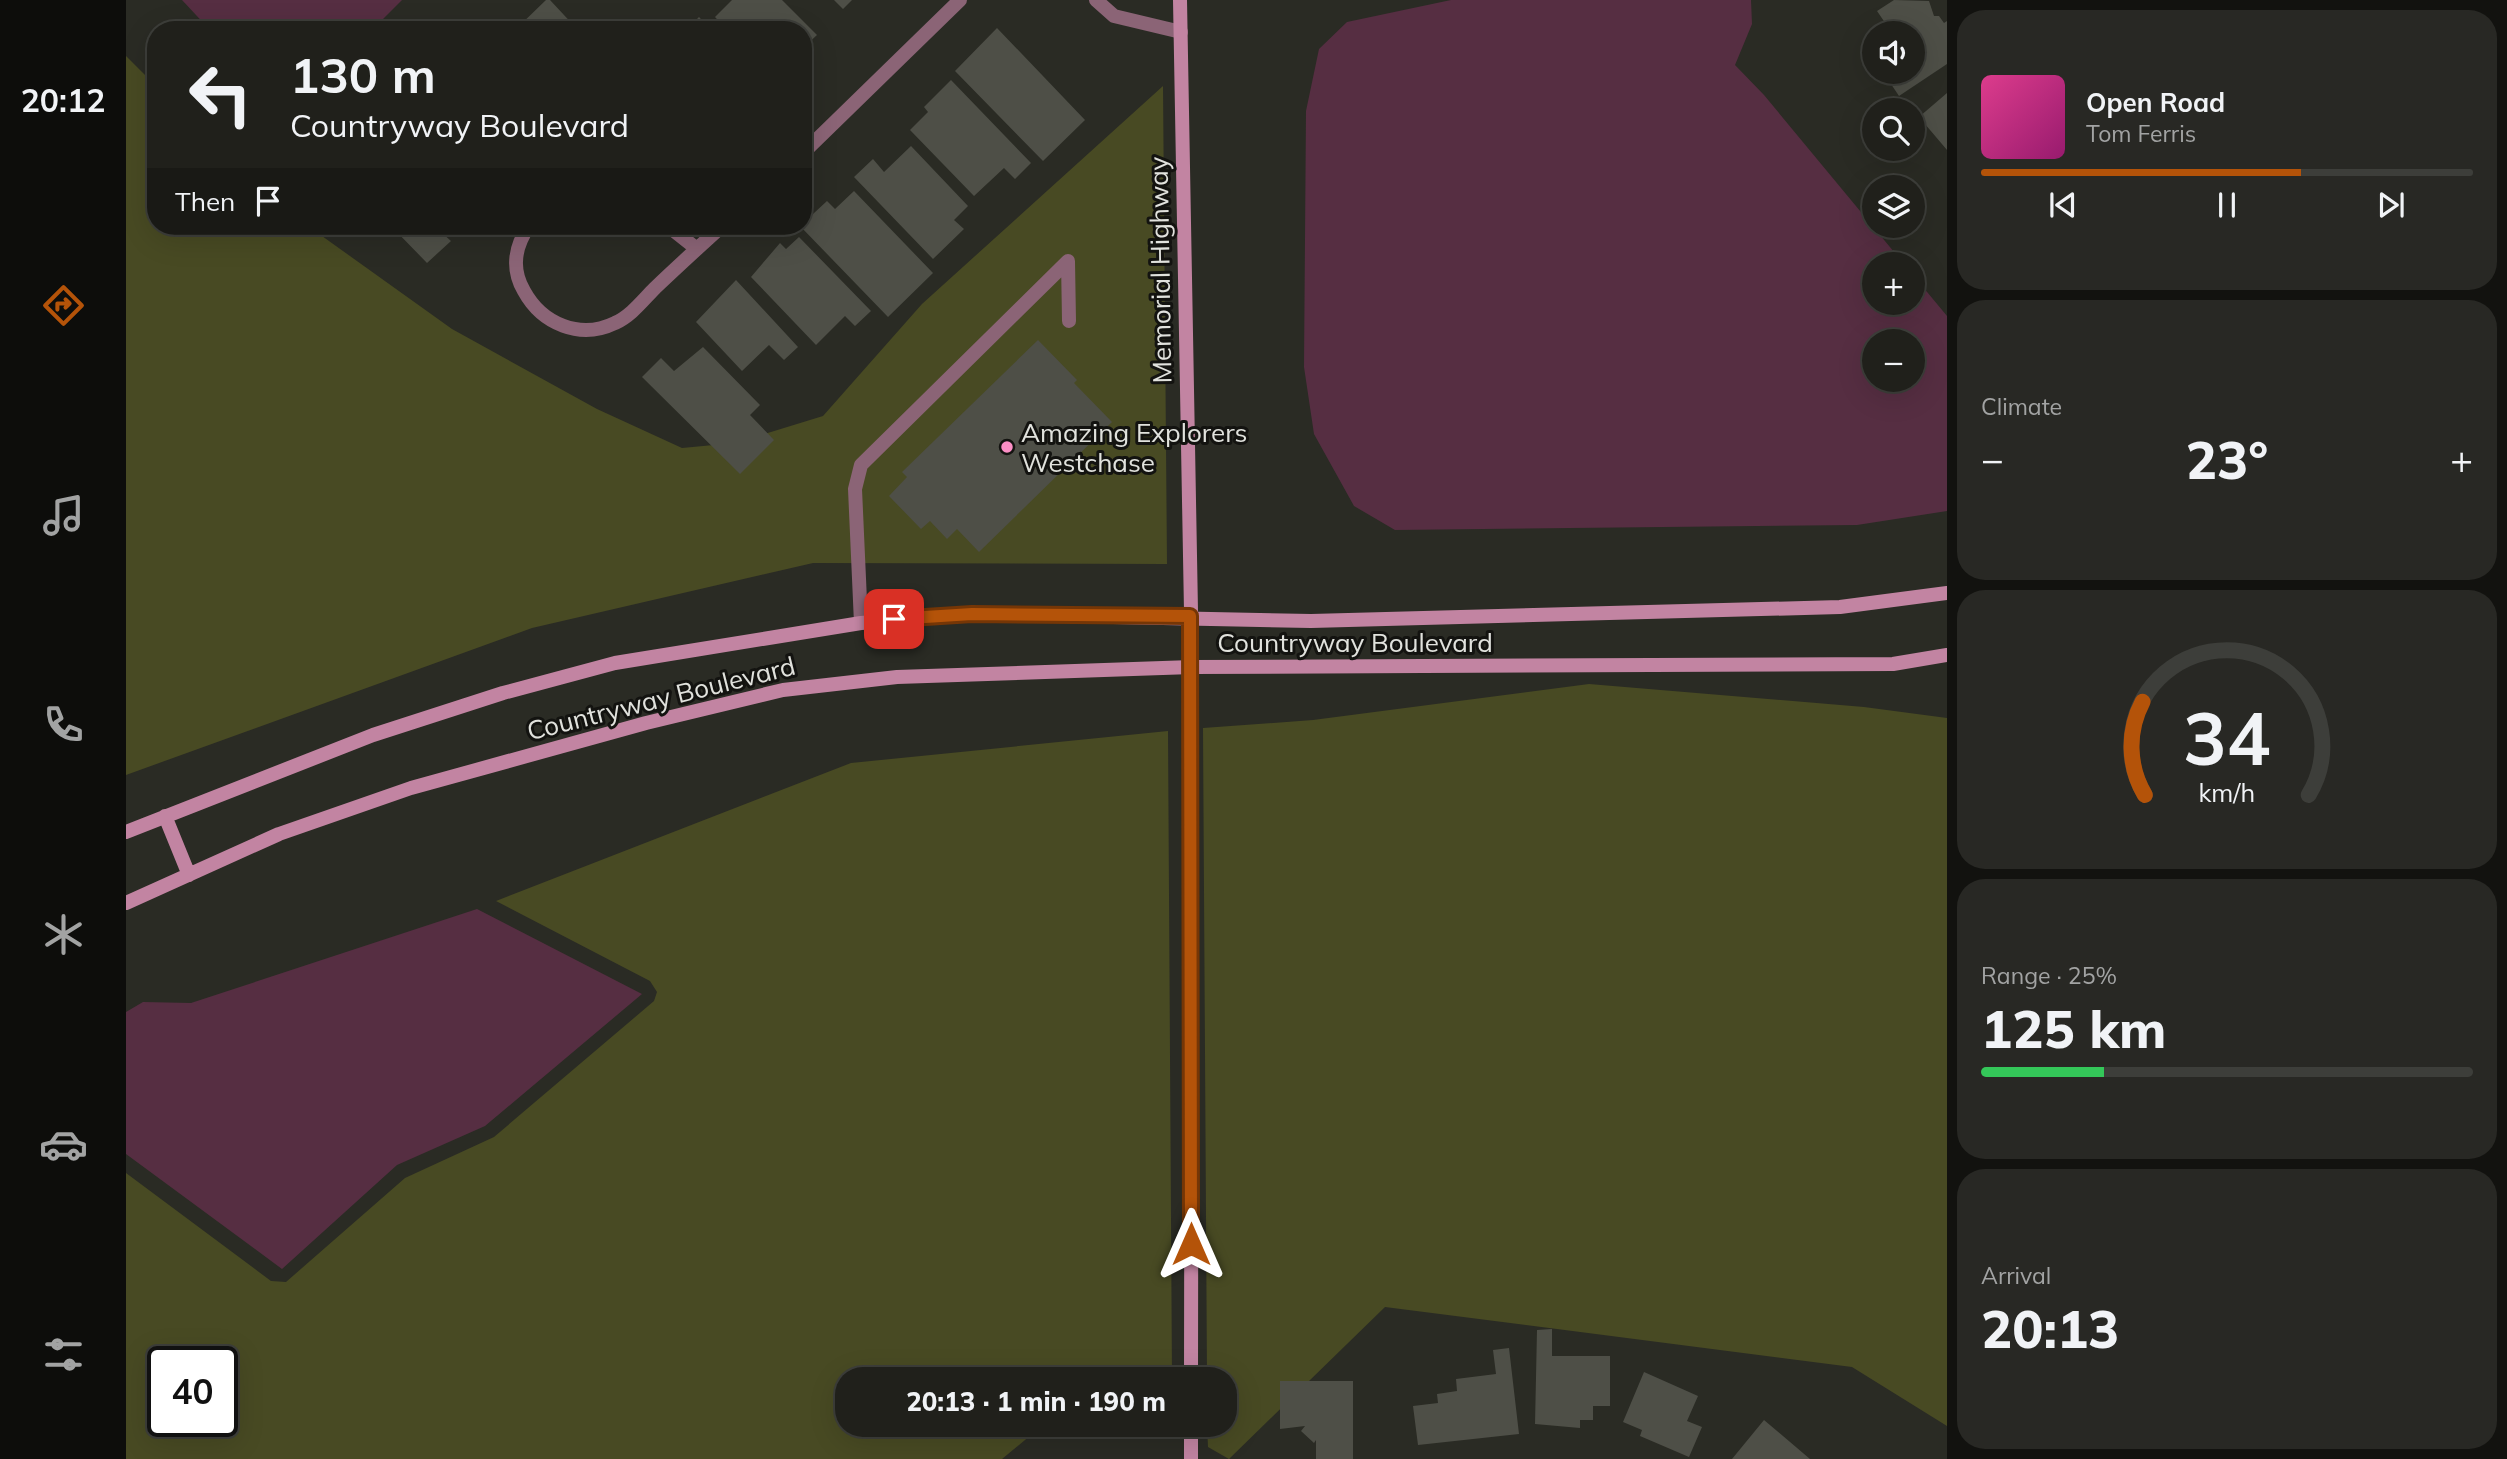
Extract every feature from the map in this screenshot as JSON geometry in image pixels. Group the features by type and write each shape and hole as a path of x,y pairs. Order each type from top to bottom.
{"street":[{"path":"812,144 960,0"},
{"path":"1096,0 1114,16 1181,32"},
{"name":"Memorial Highway","path":"1180,0 1192,667 1191,1367"},
{"path":"525,235 515,260 519,283 530,303 550,321 575,331 595,330 627,316 712,235"},
{"path":"679,235 696,249"},
{"path":"861,623 855,489 862,465 1068,261 1069,321"},
{"name":"Countryway Boulevard","path":"126,832 373,735 503,692 615,663 861,623 972,614 1190,616 1311,621 1840,607 1947,593"},
{"name":"Countryway Boulevard","path":"126,903 279,834 411,788 646,723 783,690 897,677 1192,667 1893,664 1947,655"},
{"path":"165,816 189,876"},
{"path":"1191,1437 1191,1459"}],"green space":[{"path":"126,56 147,77 147,235 321,235 452,329 597,409 682,448 735,443 823,416 922,304 1163,86 1167,564 813,563 532,628 126,775"},
{"path":"1589,684 1864,707 1947,718 1947,1426 1852,1367 1385,1307 1229,1459 1208,1447 1208,1437 1237,1437 1237,1367 1207,1367 1203,728 1313,720"},
{"path":"1168,731 1172,1367 835,1367 835,1437 1029,1437 1002,1459 126,1459 126,1173 271,1281 286,1282 405,1178 494,1137 654,1001 657,992 650,981 496,901 851,763"}],"shaded area":[{"path":"182,0 402,0 381,21 202,21"},
{"path":"1451,0 1751,0 1752,24 1735,65 1764,95 1862,213 1862,238 1882,238 1894,252 1862,252 1862,315 1925,315 1925,289 1947,316 1947,511 1857,525 1395,530 1354,506 1314,434 1304,367 1306,111 1319,49 1347,22"},
{"path":"477,909 642,994 485,1126 397,1165 282,1269 126,1154 126,1012 143,1002 191,1003"}],"building":[{"path":"546,0 550,0 570,21 524,21"},
{"path":"732,0 782,0 803,21 719,21 715,17"},
{"path":"834,0 852,0 843,9"},
{"path":"1894,0 1929,1 1934,16 1939,16 1944,23 1947,21 1947,64 1925,79 1925,21 1884,21 1877,11"},
{"path":"997,28 1085,120 1043,161 955,71"},
{"path":"951,80 1031,163 1015,179 1004,168 974,196 910,130 928,112 924,107"},
{"path":"1891,84 1917,84 1899,96"},
{"path":"1947,93 1947,150 1925,124 1925,112"},
{"path":"911,146 968,206 954,220 964,229 933,259 854,177 873,159 884,172"},
{"path":"854,191 933,273 888,317 809,235 812,235 812,215 827,201 835,209"},
{"path":"400,235 444,235 451,241 427,263"},
{"path":"799,237 871,311 855,326 845,316 816,345 751,277 780,243 786,249"},
{"path":"736,280 798,347 784,360 769,345 742,371 696,322"},
{"name":"Amazing Explorers Westchase","path":"1038,340 1077,380 1074,383 1112,422 979,552 957,529 947,539 930,521 921,529 889,496 907,477 902,472"},
{"path":"703,347 760,405 750,415 774,440 740,474 642,377 661,358 674,371"},
{"path":"1552,1329 1552,1356 1610,1356 1610,1406 1593,1406 1593,1420 1580,1420 1580,1428 1535,1424 1537,1330"},
{"path":"1509,1348 1519,1434 1418,1445 1413,1406 1438,1403 1437,1394 1457,1391 1456,1379 1496,1374 1493,1350"},
{"path":"1644,1372 1698,1396 1687,1421 1702,1427 1689,1457 1640,1436 1642,1430 1623,1422"},
{"path":"1280,1381 1353,1381 1353,1459 1316,1459 1316,1440 1314,1443 1301,1431 1305,1426 1280,1429"},
{"path":"1764,1420 1810,1459 1732,1459"}],"place":[{"name":"Amazing Explorers Westchase","path":"1007,447"}],"route":[{"path":"894,619 972,614 1190,616 1191,1244"}]}
